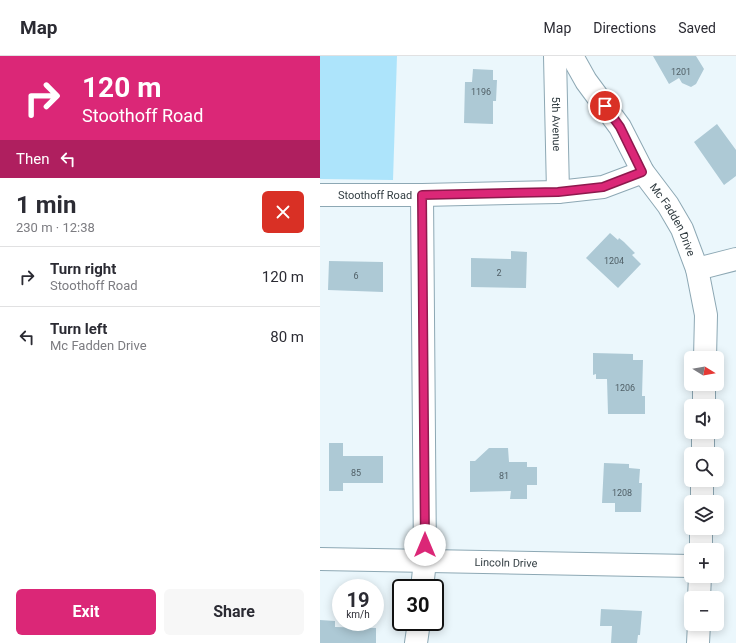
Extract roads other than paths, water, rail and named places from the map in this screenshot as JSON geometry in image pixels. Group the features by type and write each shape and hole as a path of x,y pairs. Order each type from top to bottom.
{"street":[{"name":"5th Avenue","path":"555,56 558,192"},
{"name":"Mc Fadden Drive","path":"572,56 586,81 620,127 642,172 668,206 682,229 696,269 706,315 705,351"},
{"name":"Stoothoff Road","path":"320,195 422,195 558,192 603,187 642,172"},
{"path":"422,195 425,561 423,579"},
{"path":"696,269 736,259"},
{"name":"Lincoln Drive","path":"320,559 684,566"},
{"path":"416,643 417,631"},
{"path":"698,643 699,631"}]}
